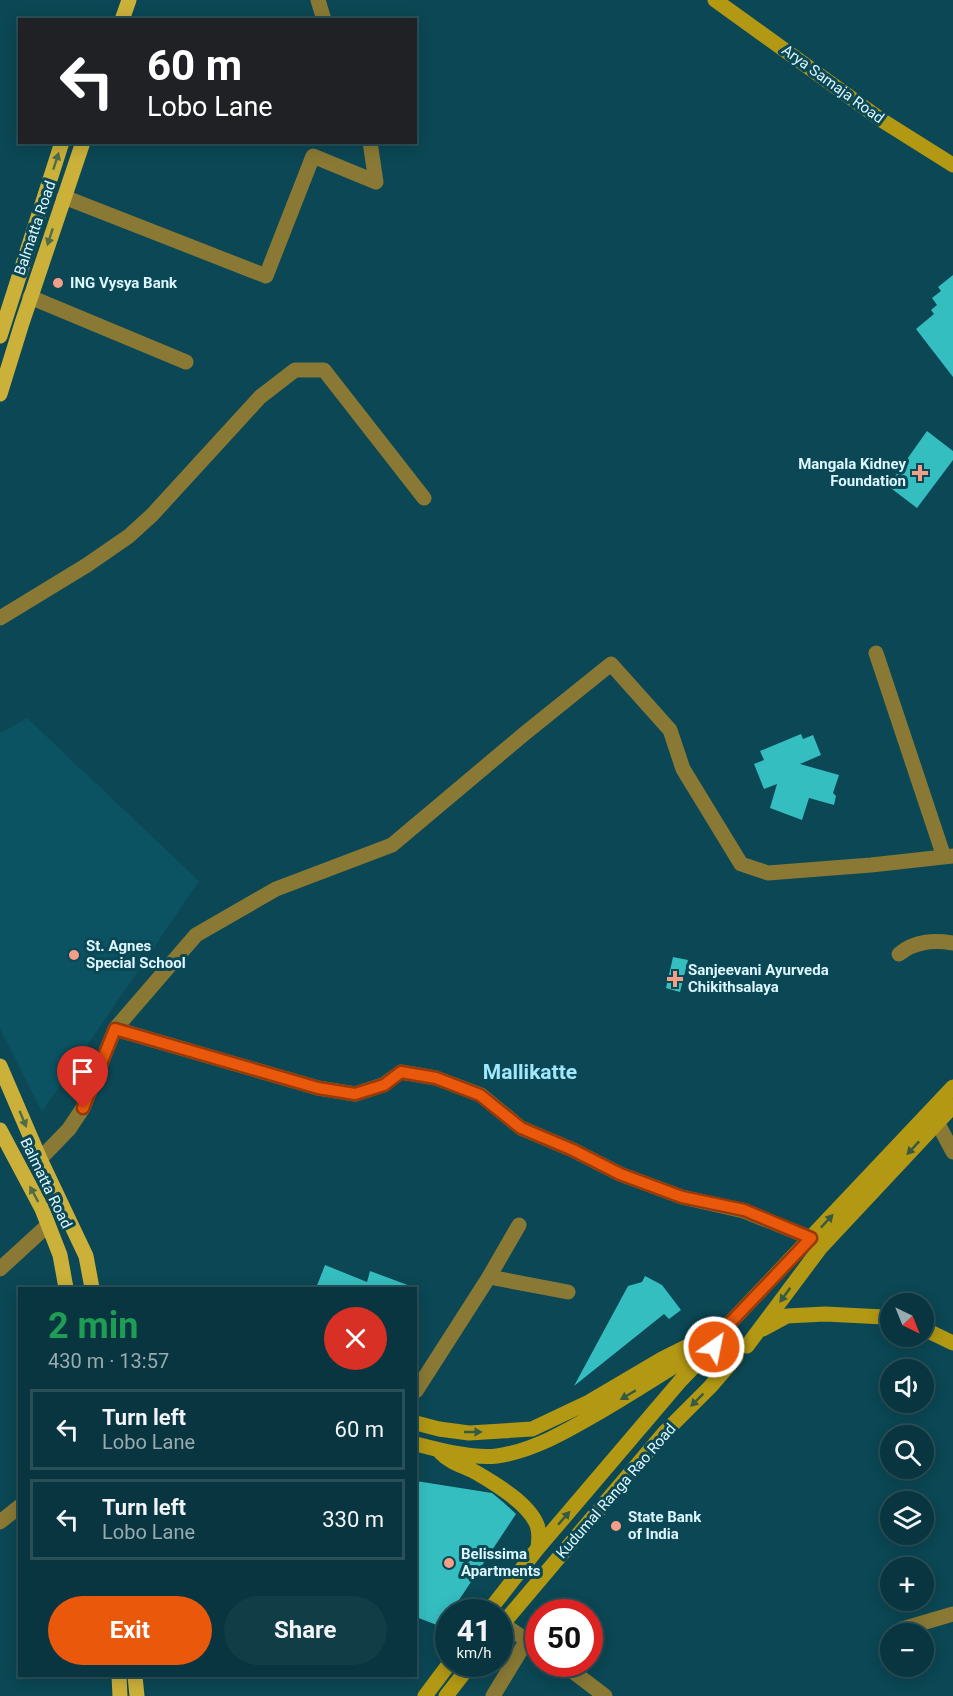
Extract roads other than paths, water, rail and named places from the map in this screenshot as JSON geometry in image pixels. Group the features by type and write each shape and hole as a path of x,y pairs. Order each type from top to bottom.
{"main road":[{"path":"123,18 129,0"},
{"name":"Arya Samaja Road","path":"715,0 884,121 953,165"},
{"name":"Balmatta Road","path":"0,336 61,144"},
{"name":"Balmatta Road","path":"0,394 30,297 82,144"},
{"path":"0,1066 86,1257 92,1287"},
{"path":"498,1599 538,1548 719,1336 953,1086"},
{"name":"Kudumal Ranga Rao Road","path":"513,1609 664,1433 710,1387 746,1345 821,1247 953,1106"},
{"name":"Balmatta Road","path":"0,1130 42,1209 60,1255 66,1287"},
{"path":"719,1336 722,1356 728,1358 787,1316 825,1314 880,1317"},
{"path":"417,1444 464,1454 495,1456 520,1451 544,1442 632,1393 736,1325 748,1336 746,1345"},
{"path":"934,1334 953,1343"},
{"path":"417,1423 469,1433 532,1429 589,1402 662,1359 719,1336"},
{"path":"439,1429 438,1450 446,1459 476,1473 516,1499 536,1523 539,1535 538,1548"},
{"path":"119,1677 120,1696"},
{"path":"135,1677 136,1696"},
{"path":"425,1696 439,1677"},
{"path":"446,1696 461,1677"}],"street":[{"path":"318,0 323,18"},
{"path":"64,197 266,276 313,156 376,182 370,144"},
{"path":"30,297 186,362"},
{"path":"0,618 87,565 129,536 159,507 260,397 295,370 324,370 424,498"},
{"path":"40,1159 69,1129 83,1108 115,1029 196,934 276,889 392,845 611,664 670,730 683,769 741,864 768,873 871,866 948,857 876,653"},
{"path":"899,954 916,944 953,943"},
{"path":"115,1029 318,1088 355,1094 384,1085 401,1072 436,1078 480,1095 521,1128 573,1150 620,1174 682,1197 744,1210 811,1238"},
{"path":"936,1122 953,1152"},
{"path":"0,1269 48,1225"},
{"path":"417,1389 519,1226"},
{"path":"489,1277 568,1292"},
{"path":"0,1522 18,1508"},
{"path":"922,1623 953,1614"},
{"path":"493,1696 525,1654"},
{"path":"579,1677 605,1696"}],"place":[{"name":"ING Vysya Bank","path":"58,283"},
{"name":"Mangala Kidney Foundation","path":"920,473"},
{"name":"St. Agnes Special School","path":"74,955"},
{"name":"Sanjeevani Ayurveda Chikithsalaya","path":"675,979"},
{"name":"State Bank of India","path":"616,1526"},
{"name":"Belissima Apartments","path":"449,1563"}],"district":[{"name":"Mallikatte","path":"530,1072"}]}
